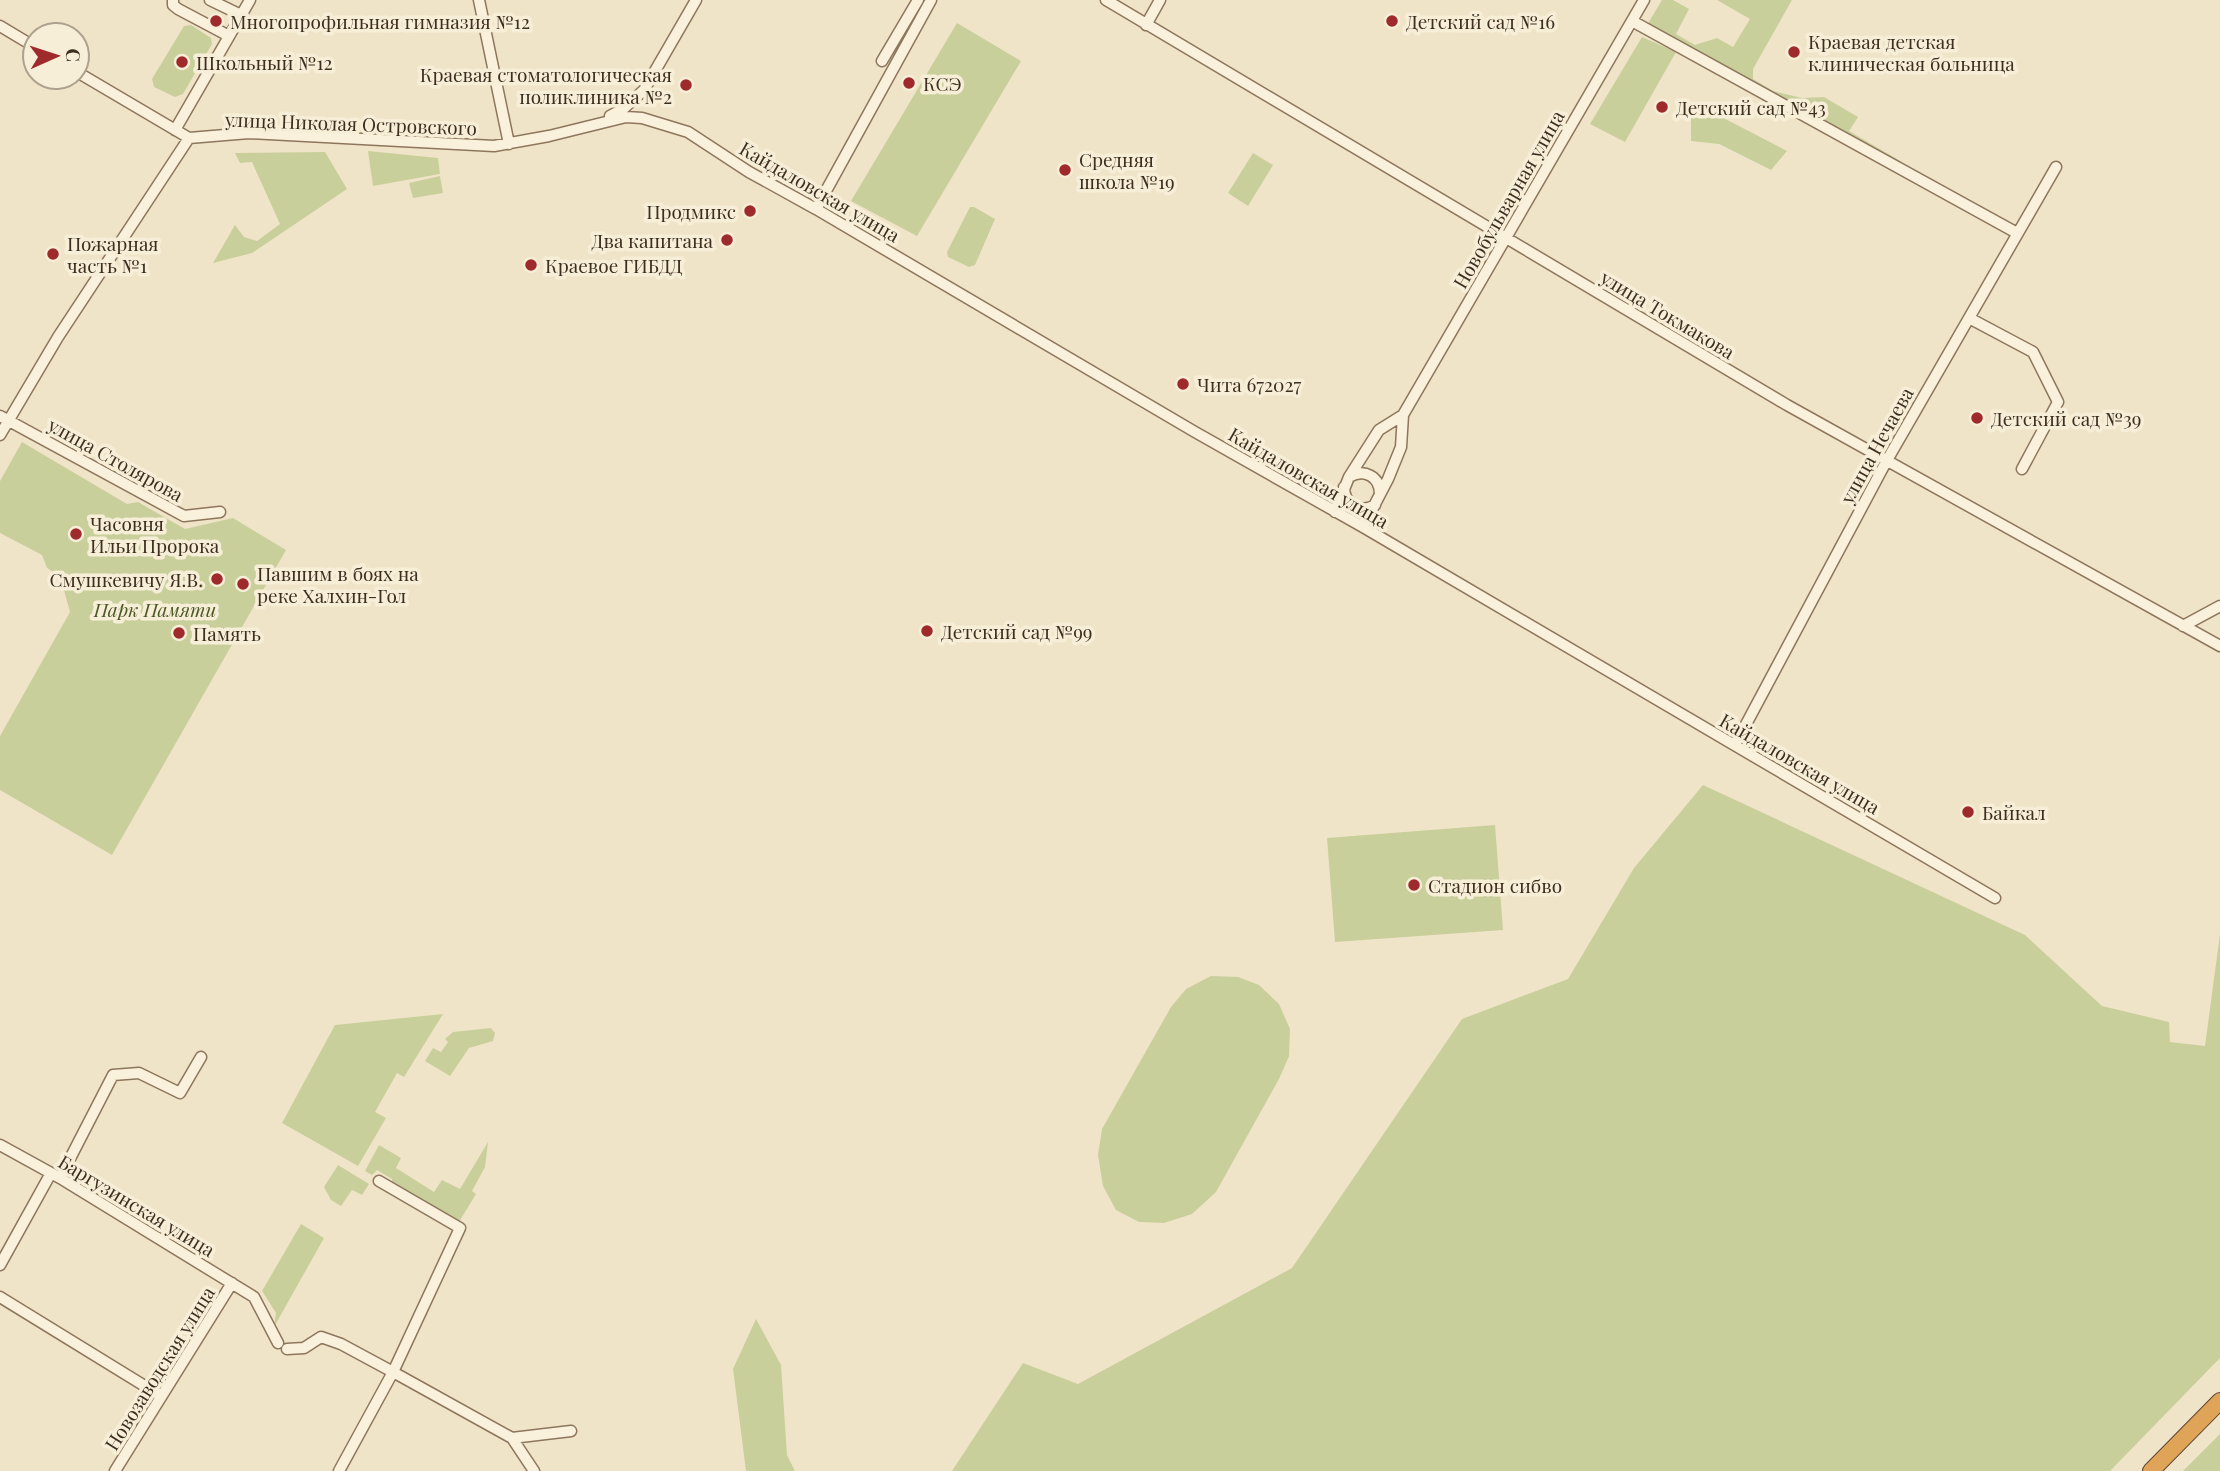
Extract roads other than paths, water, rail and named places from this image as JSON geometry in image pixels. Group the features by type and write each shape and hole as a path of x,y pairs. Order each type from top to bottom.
{"highway":[{"path":"2151,1471 2220,1401"}],"street":[{"path":"173,0 173,5 178,9 229,36"},
{"path":"210,0 241,15"},
{"path":"175,130 250,0"},
{"path":"479,0 509,145"},
{"path":"598,122 623,108 644,90 696,0"},
{"path":"882,61 918,0"},
{"path":"816,209 931,0"},
{"name":"улица Токмакова","path":"1106,0 1886,462 2220,646"},
{"path":"1146,25 1160,0"},
{"name":"Новобульварная улица","path":"1403,415 1644,0"},
{"path":"1632,21 2017,233"},
{"path":"0,26 21,39"},
{"path":"0,435 4,418 189,138 91,80"},
{"name":"Кайдаловская улица","path":"598,122 626,117 642,118 688,132 759,178 1363,527 1995,898"},
{"name":"улица Николая Островского","path":"189,138 250,133 479,146 509,145 598,122"},
{"name":"улица Нечаева","path":"1735,744 1886,462 2056,167"},
{"path":"1969,318 2033,352 2058,402 2022,469"},
{"path":"1335,512 1347,482 1380,430 1403,415"},
{"path":"1363,527 1401,447 1403,415"},
{"name":"улица Столярова","path":"4,418 184,516 220,512"},
{"path":"1347,482 1361,473 1368,474 1378,483 1378,499"},
{"path":"1347,482 1347,499 1357,508 1363,509 1378,499"},
{"path":"2183,626 2220,606"},
{"path":"0,1265 56,1176 113,1075 139,1073 180,1093 201,1057"},
{"name":"Баргузинская улица","path":"0,1145 56,1176 254,1297 282,1346 304,1348 321,1337 341,1343 393,1371"},
{"path":"339,1471 393,1371 460,1228 379,1181"},
{"name":"Новозаводская улица","path":"115,1471 232,1283"},
{"path":"0,1297 161,1396"},
{"path":"393,1371 512,1438 534,1471"},
{"path":"512,1438 571,1431"}],"place":[{"name":"Многопрофильная гимназия №12","path":"216,21"},
{"name":"Детский сад №16","path":"1392,21"},
{"name":"Краевая детская клиническая больница","path":"1794,52"},
{"name":"Школьный №12","path":"182,62"},
{"name":"КСЭ","path":"909,83"},
{"name":"Краевая стоматологическая поликлиника №2","path":"686,85"},
{"name":"Детский сад №43","path":"1662,107"},
{"name":"Средняя школа №19","path":"1065,170"},
{"name":"Продмикс","path":"750,211"},
{"name":"Два капитана","path":"727,240"},
{"name":"Пожарная часть №1","path":"53,254"},
{"name":"Краевое ГИБДД","path":"531,265"},
{"name":"Чита 672027","path":"1183,384"},
{"name":"Детский сад №39","path":"1977,418"},
{"name":"Часовня Ильи Пророка","path":"76,534"},
{"name":"Смушкевичу Я.В.","path":"217,579"},
{"name":"Павшим в боях на реке Халхин-Гол","path":"243,584"},
{"name":"Детский сад №99","path":"927,631"},
{"name":"Память","path":"179,633"},
{"name":"Байкал","path":"1968,812"},
{"name":"Стадион сибво","path":"1414,885"}],"park label":[{"name":"Парк Памяти","path":"155,609"}]}
